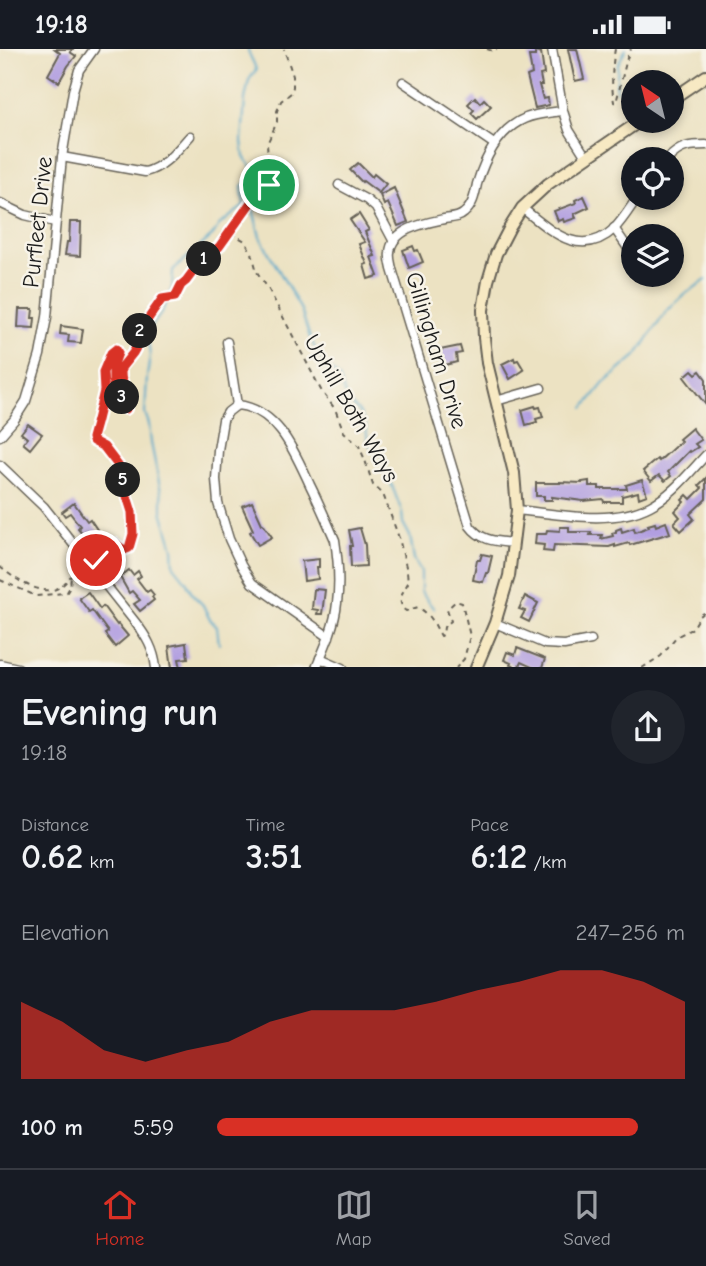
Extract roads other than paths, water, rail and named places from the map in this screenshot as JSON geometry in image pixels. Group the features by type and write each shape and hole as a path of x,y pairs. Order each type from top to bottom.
{"main road":[{"path":"684,91 706,76"},
{"path":"476,667 495,622 509,576 517,510 514,473 487,363 484,338 484,303 496,254 522,208 548,184 622,133"}],"street":[{"name":"Purfleet Drive","path":"0,436 26,401 40,355 47,317 62,157 75,80 94,49"},
{"path":"552,49 563,111 569,130 586,157"},
{"path":"403,82 494,144"},
{"path":"339,185 376,208 393,240 416,227 459,217 473,201 484,163 494,144 511,126 534,115 563,111"},
{"path":"62,157 145,172 165,162 190,137"},
{"path":"683,147 706,145"},
{"path":"0,203 25,215 55,222"},
{"path":"522,208 548,229 579,243 587,243 614,228 628,210"},
{"path":"614,228 621,238"},
{"name":"Gillingham Drive","path":"393,240 390,253 392,269 470,526 491,541 513,543"},
{"path":"227,342 237,405"},
{"path":"496,401 541,388"},
{"path":"316,667 329,637 338,602 335,540 288,441 269,419 257,410 237,405 223,420 217,460 218,503 229,539 252,583 329,637"},
{"path":"517,510 599,517 626,515 652,506 706,455"},
{"path":"0,465 44,507 127,612 154,652 156,667"},
{"path":"495,622 545,644 564,645 592,640"},
{"path":"320,658 343,667"},
{"path":"0,664 18,667"}],"waterway":[{"path":"248,49 256,70 249,80 245,99 242,141 244,157 252,167 250,179 263,194 253,209 260,237 301,310 320,358 340,379 347,400 360,413 366,426 368,444 383,455 402,512 403,523 410,536 414,559 421,572 421,592 434,609"},
{"path":"616,91 618,64 626,49"},
{"path":"219,644 217,627 174,566 173,548 162,511 162,497 145,413 150,356 148,340 150,329 162,312 172,287 173,270 212,236 219,225 244,206 242,186 250,180"},
{"path":"584,408 604,383 636,356 666,312 685,294 706,280"}]}
